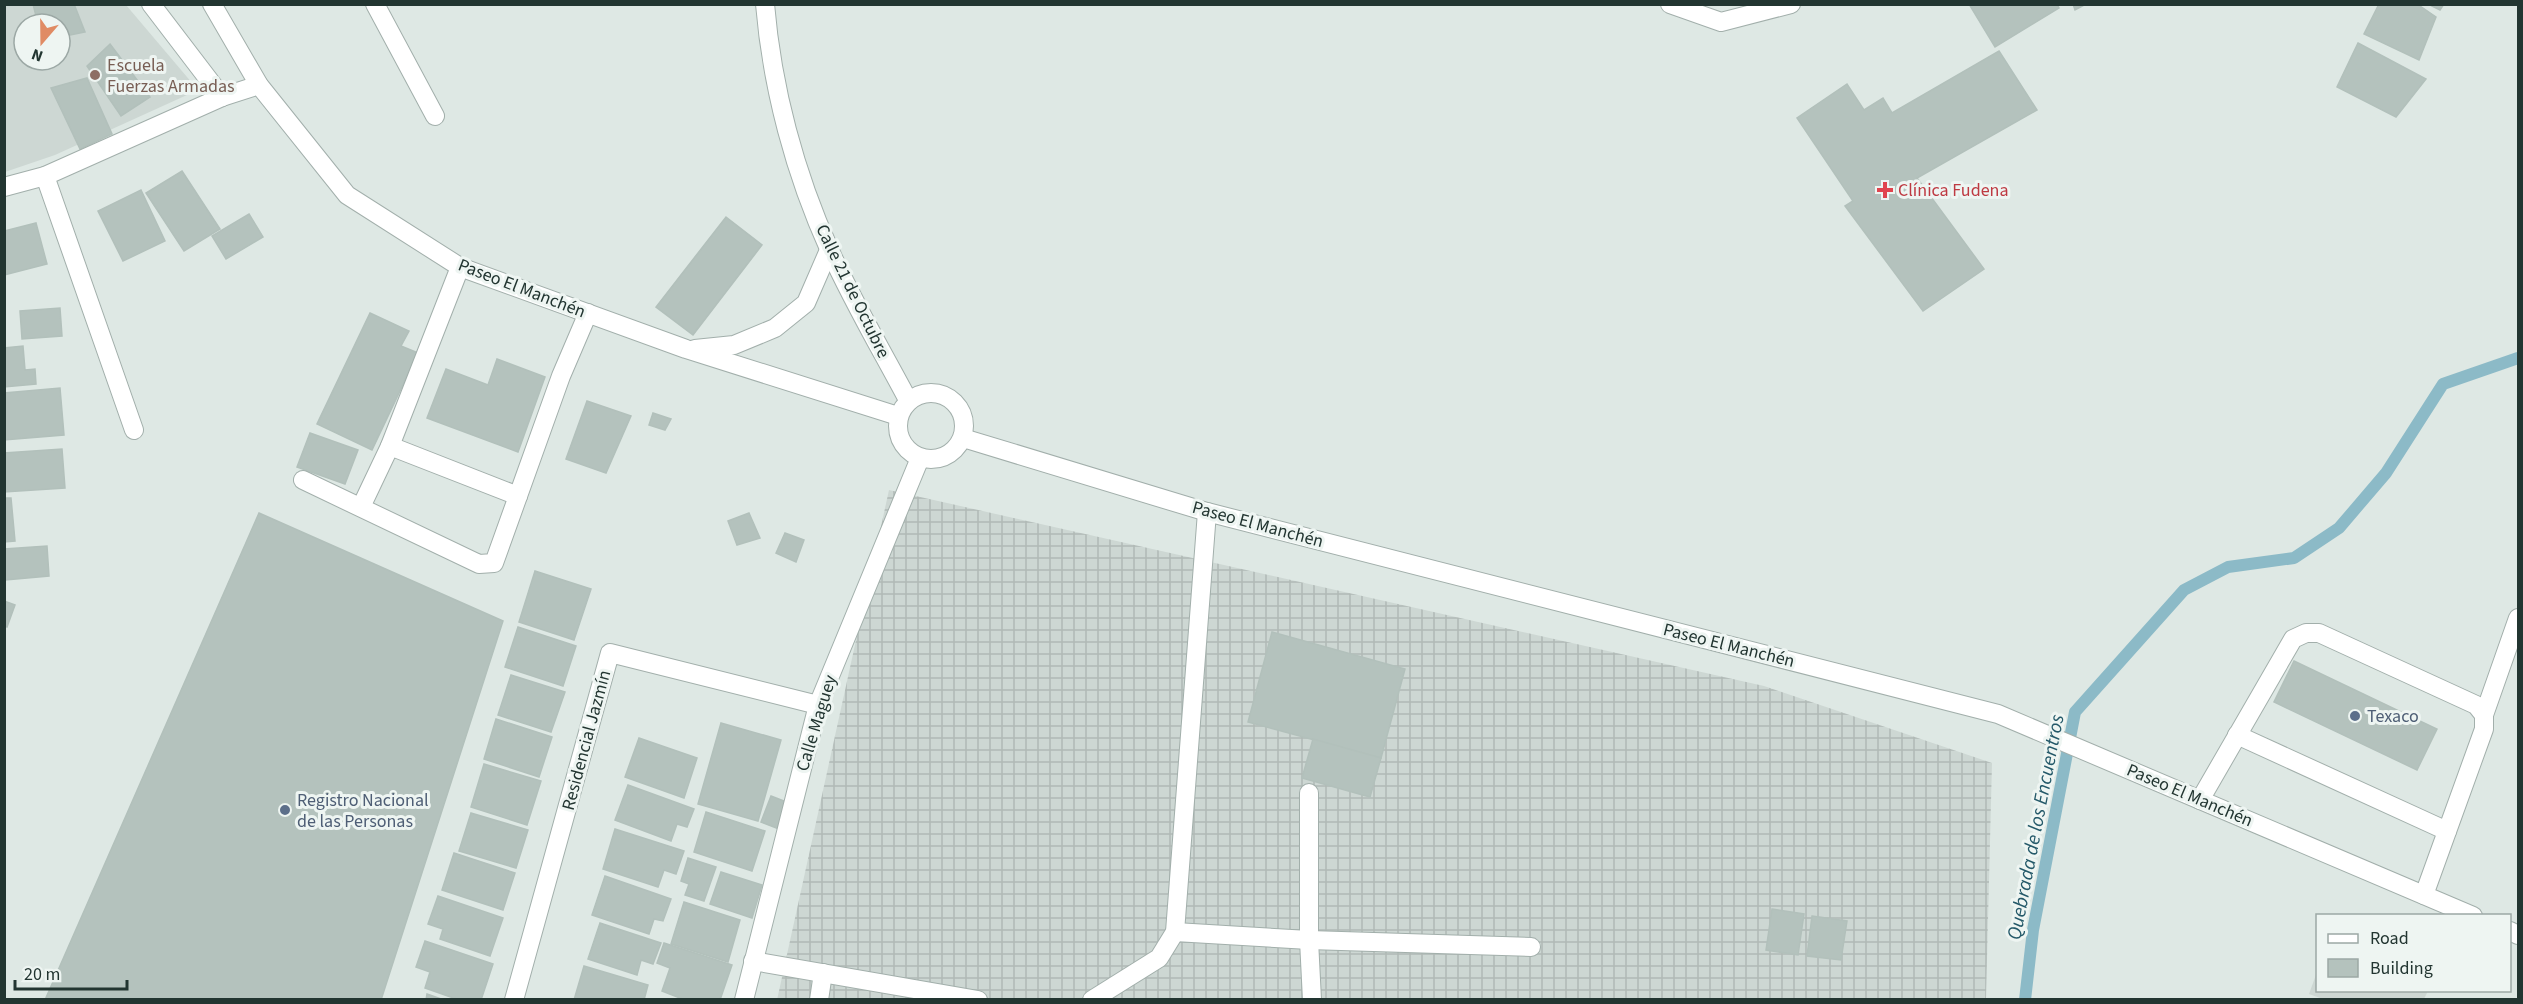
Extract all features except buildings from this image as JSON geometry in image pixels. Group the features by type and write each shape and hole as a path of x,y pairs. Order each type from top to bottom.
{"street":[{"path":"151,4 222,97"},
{"name":"Paseo El Manchén","path":"212,4 259,85 347,195 460,267 686,350 898,417"},
{"path":"375,4 435,116"},
{"name":"Calle 21 de Octubre","path":"765,4 768,38 790,146 830,250 908,400"},
{"path":"1670,4 1722,22 1791,4"},
{"path":"4,187 45,176 222,97 259,85"},
{"path":"45,176 134,430"},
{"path":"686,350 734,345 775,328 806,303 830,250"},
{"path":"361,507 390,446 460,267"},
{"path":"303,480 478,564 494,563 561,376 588,313"},
{"path":"929,392 950,398 963,416 963,438 952,452 937,459 920,458 900,441 898,417 908,400 929,392"},
{"name":"Paseo El Manchén","path":"963,438 1207,512 1998,714 2471,914"},
{"path":"390,446 518,496"},
{"name":"Calle Maguey","path":"744,999 818,705 920,458"},
{"path":"1092,999 1159,958 1175,932 1207,512"},
{"path":"2424,895 2484,729 2484,715 2518,618"},
{"path":"2200,800 2293,639 2306,633 2319,633 2476,705 2484,715"},
{"name":"Residencial Jazmín","path":"514,999 610,653 818,705"},
{"path":"2237,735 2447,831"},
{"path":"1309,793 1309,940 1312,999"},
{"path":"1175,932 1309,940 1531,947"},
{"path":"753,961 978,999"},
{"path":"819,999 823,973"}],"shaded area":[{"name":"Escuela Fuerzas Armadas","path":"4,5 126,5 198,90 55,155 5,172"},
{"path":"889,490 1764,686 1992,763 1986,999 777,1000"},
{"path":"2316,975 2316,992 2428,992 2424,999 2323,999 2309,994"}],"waterway":[{"name":"Quebrada de los Encuentros","path":"2025,1000 2033,930 2075,712 2184,590 2228,567 2294,558 2339,528 2386,473 2443,384 2518,358"}],"place":[{"name":"Escuela Fuerzas Armadas","path":"95,75"},
{"name":"Clínica Fudena","path":"1885,190"},
{"name":"Texaco","path":"2355,716"},
{"name":"Registro Nacional de las Personas","path":"285,810"}]}
